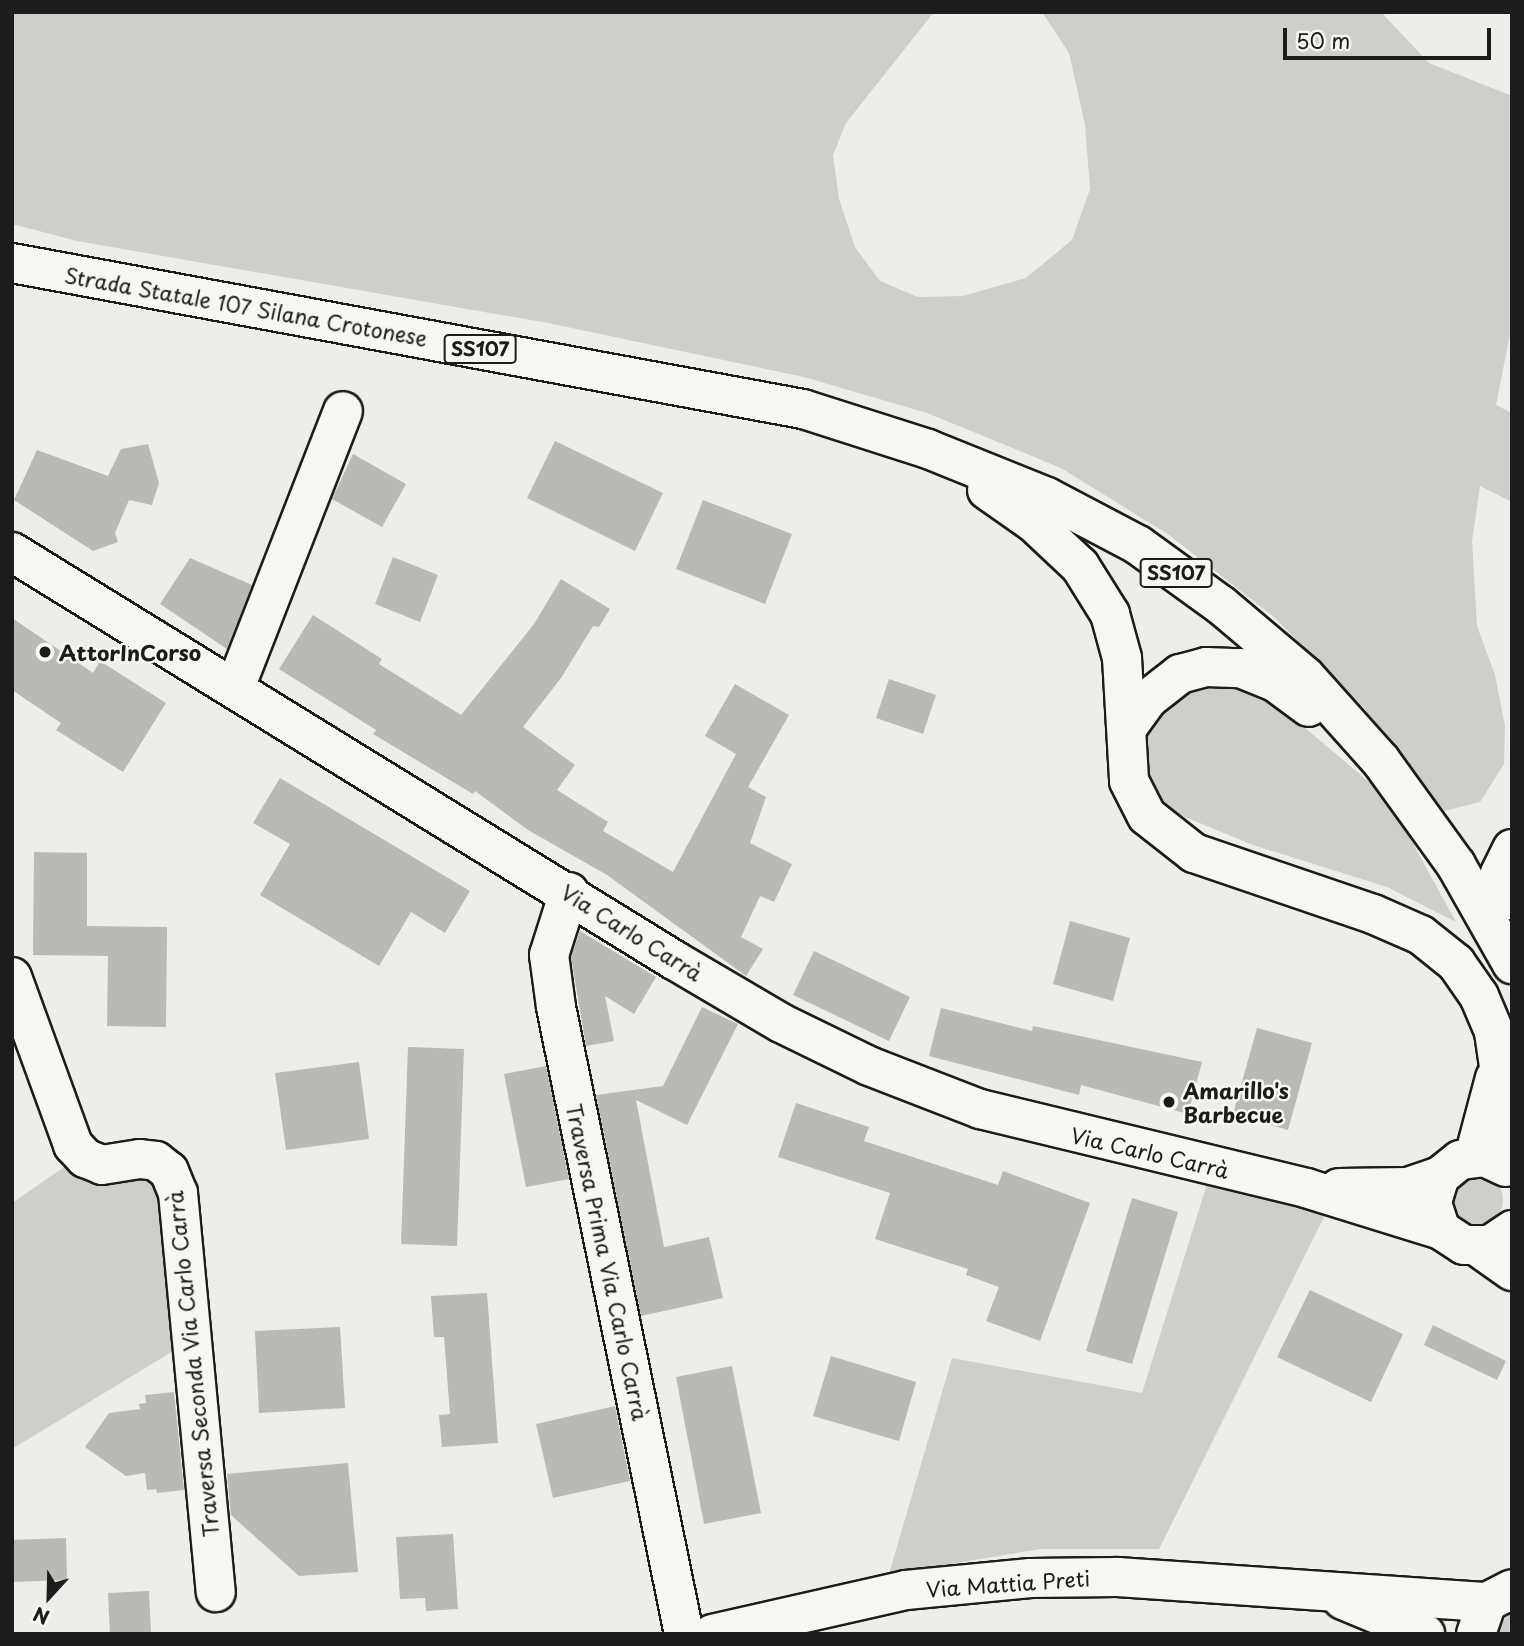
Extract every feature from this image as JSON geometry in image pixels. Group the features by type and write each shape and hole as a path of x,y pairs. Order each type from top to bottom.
{"main road":[{"name":"Strada Statale 107 Silana Crotonese","path":"17,264 803,409 928,449 1047,498 1138,545 1221,605 1305,676 1381,761 1456,865 1512,964"},
{"path":"235,688 343,411"},
{"path":"928,449 1034,523 1080,566 1110,614 1122,659 1129,781 1147,816 1194,853 1421,935 1456,963 1479,996 1494,1032 1512,1157"},
{"name":"Via Carlo Carrà","path":"14,556 235,688 781,1024 924,1091 1055,1130 1306,1188 1441,1230 1464,1245 1505,1244"},
{"path":"1127,728 1148,699 1180,674 1206,667 1240,668 1275,682 1381,761"},
{"path":"1512,849 1500,874 1512,900"},
{"name":"Traversa Prima Via Carlo Carrà","path":"569,892 549,956 556,1007 684,1634"},
{"name":"Traversa Seconda Via Carlo Carrà","path":"12,977 73,1145 85,1158 102,1165 140,1159 156,1161 169,1171 178,1193 216,1592"},
{"path":"1500,1062 1474,1157 1497,1161 1512,1174"},
{"name":"Via Carlo Carrà","path":"1306,1188 1408,1187 1440,1176 1448,1166 1474,1157"},
{"path":"1440,1176 1432,1203 1441,1230"},
{"name":"Via Mattia Preti","path":"712,1634 906,1590 1030,1578 1118,1577 1497,1599"},
{"name":"Via Mattia Preti","path":"1309,1587 1425,1634"}],"shaded area":[{"path":"12,12 934,12 846,123 833,155 839,199 855,247 880,281 918,297 963,296 1026,278 1072,240 1090,189 1085,125 1069,53 1042,12 1381,12 1429,63 1512,96 1512,324 1496,405 1512,413 1512,502 1480,486 1472,541 1477,626 1495,675 1505,726 1504,764 1480,802 1444,811 1364,708 1274,617 1169,535 1061,468 927,413 804,377 548,323 77,241 12,224"},
{"path":"1229,674 1265,694 1388,798 1456,922 1387,887 1253,845 1168,810 1151,795 1140,752 1148,728 1163,706 1185,688"},
{"path":"70,1163 159,1170 183,1345 12,1449 12,1203"},
{"path":"1477,1174 1487,1176 1495,1182 1501,1190 1501,1210 1495,1218 1487,1224 1477,1226 1467,1224 1459,1218 1453,1210 1451,1200 1453,1190 1459,1182 1467,1176"},
{"path":"1208,1181 1326,1213 1159,1549 1041,1549 889,1574 952,1358 1142,1393"},
{"path":"1512,1611 1512,1634 1499,1634 1501,1623"}],"building":[{"path":"555,441 663,493 635,551 527,498"},
{"path":"148,444 159,483 152,505 129,500 115,533 118,542 93,551 14,500 37,450 108,476 121,449"},
{"path":"353,454 406,484 382,527 332,499"},
{"path":"703,500 792,534 765,604 676,569"},
{"path":"393,557 438,575 420,622 375,604"},
{"path":"190,558 252,585 227,649 160,604"},
{"path":"561,579 610,609 599,627 593,626 561,678 523,727 575,765 557,790 608,822 603,831 673,872 736,754 705,736 735,684 789,715 748,787 766,797 750,843 792,864 774,902 760,896 741,937 763,949 746,976 607,875 528,830 475,791 473,794 373,734 376,730 279,669 313,615 382,659 379,664 461,715 534,624"},
{"path":"12,618 93,673 100,661 166,703 123,772 56,730 61,723 12,690"},
{"path":"889,679 936,695 923,734 876,718"},
{"path":"280,778 470,891 445,933 411,912 379,966 260,895 290,844 253,823"},
{"path":"34,852 87,853 87,926 167,927 166,1027 107,1026 108,956 33,955"},
{"path":"1070,921 1130,938 1113,1001 1053,984"},
{"path":"580,931 656,977 634,1014 605,996 614,1041 586,1046 571,957"},
{"path":"814,951 910,997 889,1041 793,995"},
{"path":"702,1007 738,1024 687,1125 636,1100 664,1247 709,1237 723,1298 641,1316 596,1095 663,1086"},
{"path":"941,1008 1032,1031 1033,1026 1202,1062 1188,1114 1081,1085 1079,1095 929,1056"},
{"path":"1257,1028 1312,1043 1288,1130 1233,1114"},
{"path":"408,1047 464,1049 457,1246 401,1244"},
{"path":"359,1062 369,1139 286,1150 275,1073"},
{"path":"546,1066 569,1179 526,1187 504,1074"},
{"path":"796,1103 869,1127 864,1141 998,1185 1003,1171 1090,1203 1040,1341 986,1321 999,1287 966,1275 968,1269 875,1239 890,1193 778,1157"},
{"path":"1132,1198 1178,1212 1132,1364 1086,1351"},
{"path":"1310,1290 1403,1334 1371,1402 1277,1357"},
{"path":"487,1293 498,1443 442,1447 439,1415 450,1414 444,1337 434,1337 431,1296"},
{"path":"1433,1325 1506,1361 1497,1380 1424,1345"},
{"path":"340,1327 345,1408 259,1413 255,1331"},
{"path":"831,1356 916,1382 899,1441 813,1416"},
{"path":"732,1366 761,1513 704,1524 676,1377"},
{"path":"174,1392 184,1490 157,1493 156,1489 147,1490 145,1473 126,1476 85,1447 109,1413 140,1409 139,1404 146,1403 145,1395"},
{"path":"615,1406 630,1481 553,1498 536,1424"},
{"path":"348,1463 358,1572 299,1576 231,1515 227,1474"},
{"path":"453,1534 458,1609 426,1611 425,1598 400,1599 396,1537"},
{"path":"66,1538 67,1580 12,1582 12,1540"},
{"path":"149,1591 151,1634 110,1634 108,1593"}],"place":[{"name":"AttorInCorso","path":"45,652"},
{"name":"Amarillo's Barbecue","path":"1169,1102"}]}
